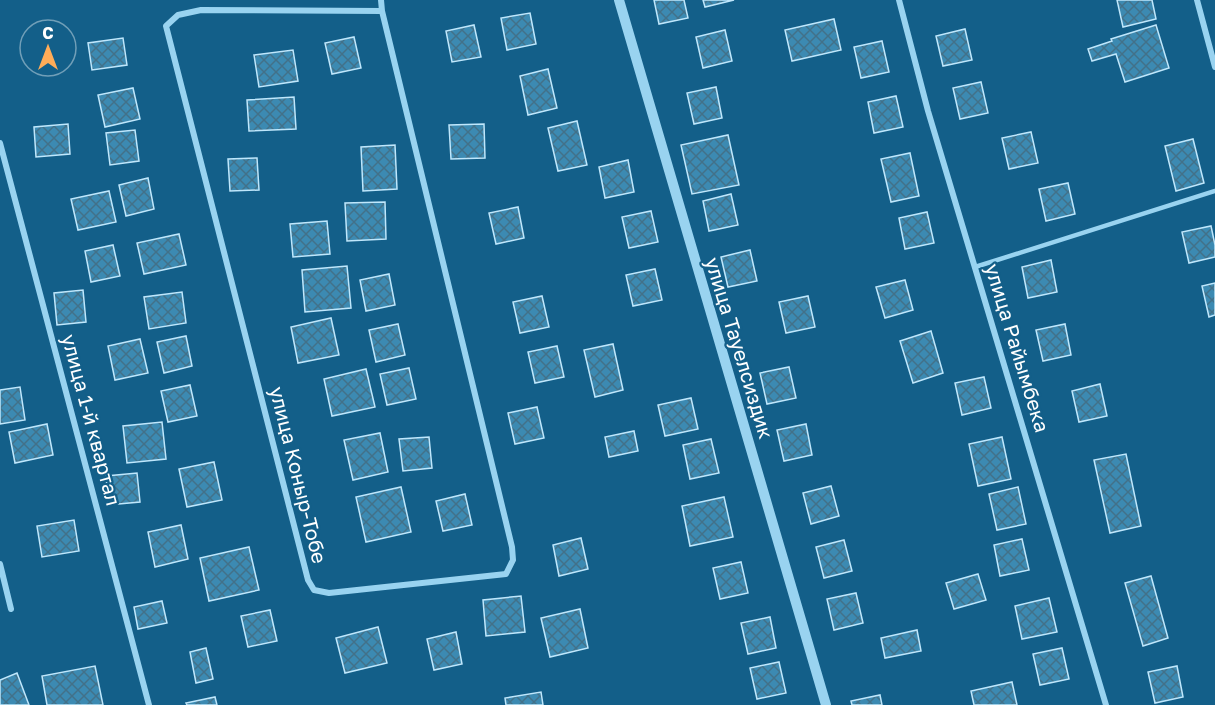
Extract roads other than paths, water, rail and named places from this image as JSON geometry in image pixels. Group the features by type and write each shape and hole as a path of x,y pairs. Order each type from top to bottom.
{"street":[{"name":"улица Коныр-Тобе","path":"381,0 512,547 513,560 506,574 329,593 314,590 308,580 166,26 178,15 201,10 382,11"},
{"name":"улица Тауелсиздик","path":"619,0 826,705"},
{"name":"улица Райымбека","path":"899,0 928,111 1106,705"},
{"path":"1197,0 1215,67"},
{"name":"улица 1-й квартал","path":"0,143 149,705"},
{"path":"0,564 11,609"}],"lane":[{"path":"975,267 1215,191"}]}
